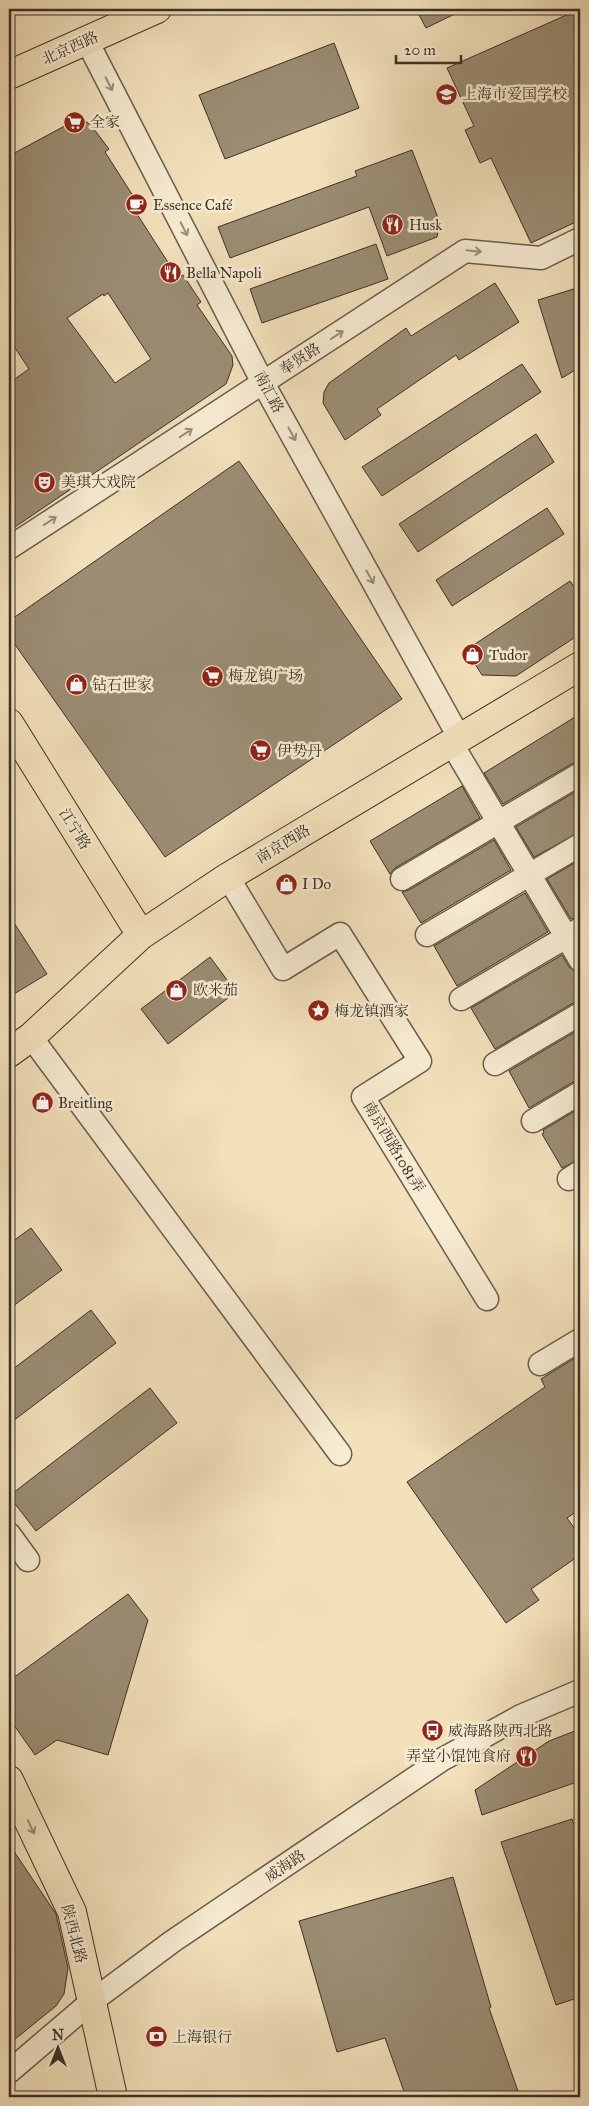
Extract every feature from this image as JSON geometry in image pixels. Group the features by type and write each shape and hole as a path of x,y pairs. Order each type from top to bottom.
{"main road":[{"name":"北京西路","path":"9,75 158,9"},
{"name":"南京西路","path":"9,1052 31,1037 141,936 228,877 580,666"},
{"name":"江宁路","path":"9,723 141,936"},
{"name":"陕西北路","path":"9,1780 72,1912 113,2097"}],"street":[{"name":"南汇路","path":"87,41 264,383 499,823 530,875 573,933 580,960"},
{"name":"奉贤路","path":"9,548 465,251 540,258 580,239"},
{"path":"402,879 580,774"},
{"path":"427,935 580,845"},
{"name":"南京西路1081弄","path":"228,877 283,969 340,934 420,1060 363,1097 487,1299"},
{"path":"461,999 573,933"},
{"path":"495,1064 580,1014"},
{"path":"31,1037 340,1454"},
{"path":"533,1120 580,1093"},
{"path":"540,1364 580,1340"},
{"path":"9,1534 28,1560"},
{"name":"威海路","path":"9,2072 91,2002 173,1941 443,1759 521,1716 580,1691"}],"building":[{"path":"416,9 465,9 426,28"},
{"path":"580,9 580,220 531,243 491,158 480,163 465,130 474,126 447,68"},
{"path":"334,43 359,108 225,159 199,95"},
{"path":"82,120 90,124 109,149 105,152 135,199 130,203 178,278 183,275 201,302 197,305 232,356 233,365 226,384 9,531 9,383 29,369 9,339 9,156 72,122","holes":["108,293 151,359 115,383 67,318 103,294 104,296"]},
{"path":"412,150 440,223 437,237 387,256 369,207 230,258 218,227 357,176 355,171"},
{"path":"376,244 388,279 262,323 250,289"},
{"path":"495,283 519,322 459,360 456,355 377,409 381,415 345,440 323,403 324,392 329,383 406,328 411,336"},
{"path":"580,287 580,367 562,378 538,300"},
{"path":"522,364 541,392 382,496 362,467"},
{"path":"536,434 554,462 418,552 399,524"},
{"name":"梅龙镇广场","path":"239,461 402,699 165,857 9,636 9,621"},
{"path":"547,508 564,534 452,606 436,580"},
{"path":"570,581 580,595 580,634 516,676 482,675 466,650"},
{"path":"580,714 580,761 573,763 503,804 484,773"},
{"path":"462,786 480,818 395,868 390,874 370,841"},
{"path":"580,789 580,832 534,857 516,827"},
{"path":"494,840 511,870 421,923 402,892 409,890"},
{"path":"580,860 580,916 571,919 547,879"},
{"path":"525,893 548,932 457,986 434,946"},
{"path":"9,915 47,974 9,997"},
{"path":"562,955 569,967 580,974 580,1001 573,1003 495,1049 471,1008"},
{"path":"210,957 236,992 168,1044 141,1009"},
{"path":"580,1029 580,1080 573,1082 529,1108 509,1071"},
{"path":"580,1108 580,1159 562,1168 542,1134 544,1133 543,1130"},
{"path":"31,1228 62,1270 9,1309 9,1244"},
{"path":"91,1310 116,1343 9,1424 9,1372"},
{"path":"580,1355 580,1509 567,1518 580,1536 580,1555 531,1589 539,1600 506,1623 407,1482 545,1387 541,1379"},
{"path":"150,1388 177,1423 36,1531 9,1496"},
{"path":"128,1594 148,1620 108,1755 57,1740 35,1755 9,1718 9,1681"},
{"path":"580,1729 580,1781 482,1815 475,1790 549,1741"},
{"path":"572,1819 580,1844 580,1997 556,2005 501,1842"},
{"path":"9,1844 56,1914 68,1968 64,1994 56,2006 9,2044"},
{"path":"453,1877 491,2007 489,2008 520,2097 406,2097 385,2038 337,2052 299,1921"}],"place":[{"name":"上海市爱国学校","path":"446,94"},
{"name":"全家","path":"74,122"},
{"name":"Essence Café","path":"137,205"},
{"name":"Husk","path":"393,225"},
{"name":"Bella Napoli","path":"170,273"},
{"name":"美琪大戏院","path":"45,482"},
{"name":"Tudor","path":"473,655"},
{"name":"梅龙镇广场","path":"212,676"},
{"name":"钻石世家","path":"76,685"},
{"name":"伊势丹","path":"261,751"},
{"name":"I Do","path":"286,884"},
{"name":"欧米茄","path":"177,990"},
{"name":"梅龙镇酒家","path":"318,1011"},
{"name":"Breitling","path":"42,1103"},
{"name":"威海路陕西北路","path":"432,1731"},
{"name":"弄堂小馄饨食府","path":"527,1756"},
{"name":"上海银行","path":"156,2037"}]}
